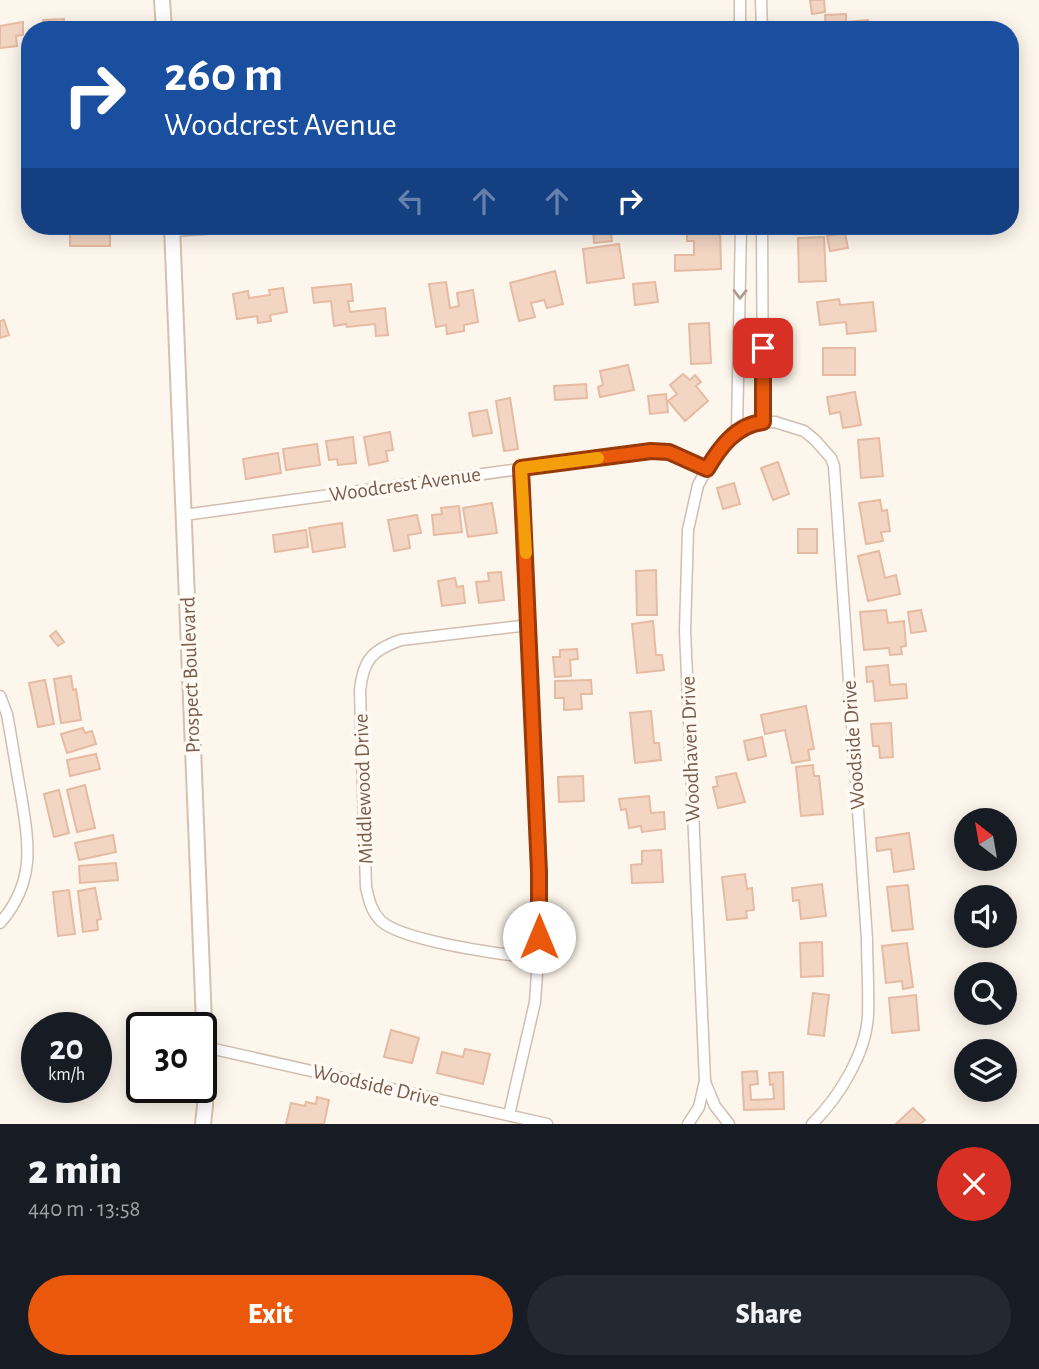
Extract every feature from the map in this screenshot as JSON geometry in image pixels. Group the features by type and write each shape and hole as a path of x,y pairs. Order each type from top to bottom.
{"main road":[{"path":"162,0 163,21"},
{"name":"Prospect Boulevard","path":"172,235 204,1012"},
{"name":"Prospect Boulevard","path":"203,1124 205,1103"}],"street":[{"path":"740,0 740,21"},
{"path":"761,0 762,21"},
{"path":"737,430 741,235"},
{"path":"762,235 763,422"},
{"name":"Woodside Drive","path":"737,430 752,423 775,422 804,431 816,440 834,466 867,939 868,1017 864,1039 853,1066 834,1098 812,1124"},
{"name":"Woodhaven Drive","path":"688,1124 699,1107 705,1082 685,617 688,530 698,485 737,430"},
{"name":"Woodcrest Avenue","path":"184,515 651,451 669,452 707,469"},
{"path":"509,1115 535,1002 538,959 539,872 521,468"},
{"name":"Middlewood Drive","path":"530,625 401,640 382,646 365,666 360,691 366,887 371,908 378,919 396,930 466,948 538,959"},
{"path":"0,696 7,714 29,853 25,881 16,902 0,923"},
{"name":"Woodside Drive","path":"217,1050 547,1124"},
{"name":"Woodhaven Drive","path":"705,1082 715,1107 730,1124"}],"building":[{"path":"810,0 824,0 825,12 812,14"},
{"path":"846,14 846,21 825,21 825,15"},
{"path":"64,19 64,21 43,21"},
{"path":"21,22 21,35 16,36 17,46 0,48 0,26"},
{"path":"70,235 110,235 110,246 70,246"},
{"path":"594,235 611,235 612,241 594,243"},
{"path":"687,235 720,235 721,269 675,271 675,255 694,255 694,241 687,241"},
{"path":"845,235 848,248 830,251 827,236"},
{"path":"824,237 826,281 799,282 798,238"},
{"path":"619,244 624,278 587,283 583,249"},
{"path":"555,271 563,304 547,308 544,300 531,303 535,317 519,321 510,283"},
{"path":"446,282 450,308 459,306 457,293 473,290 478,322 464,325 464,331 447,334 446,325 436,327 429,284"},
{"path":"655,282 658,302 635,305 633,284"},
{"path":"351,284 353,301 348,301 350,312 385,308 388,335 376,336 375,324 334,326 331,301 314,303 312,288"},
{"path":"283,288 287,312 270,315 271,321 258,323 257,316 237,319 233,294 248,291 249,298 270,295 269,290"},
{"path":"839,299 840,305 873,302 876,331 847,334 846,322 820,325 817,302"},
{"path":"4,320 9,335 0,338 0,321"},
{"path":"709,323 711,363 691,364 689,324"},
{"path":"823,348 855,348 855,375 823,375"},
{"path":"628,365 634,390 600,397 598,387 603,385 600,371"},
{"path":"683,374 690,380 695,375 701,382 696,386 708,401 685,421 668,401 677,394 670,385"},
{"path":"586,384 587,398 555,400 554,386"},
{"path":"855,392 861,425 843,428 840,412 830,414 827,397"},
{"path":"666,394 668,412 650,414 648,396"},
{"path":"510,398 518,449 504,451 496,401"},
{"path":"487,410 492,433 473,436 469,413"},
{"path":"390,432 393,450 386,451 388,461 369,465 364,437"},
{"path":"353,437 356,463 338,465 337,459 329,460 326,441"},
{"path":"879,438 883,476 861,478 858,440"},
{"path":"317,444 320,465 286,470 283,449"},
{"path":"278,453 281,473 246,479 243,459"},
{"path":"778,462 789,494 773,500 761,468"},
{"path":"734,483 740,504 723,509 717,488"},
{"path":"880,500 882,511 887,510 890,531 881,532 883,541 866,544 859,503"},
{"path":"492,503 497,533 468,537 463,508"},
{"path":"459,506 462,532 434,535 432,515 442,514 441,508"},
{"path":"417,515 421,533 408,535 410,548 394,551 388,520"},
{"path":"342,523 345,547 313,552 309,528"},
{"path":"798,529 817,529 817,553 798,553"},
{"path":"306,530 308,547 275,552 273,535"},
{"path":"879,551 885,578 896,575 900,594 868,601 858,556"},
{"path":"656,570 657,615 637,615 636,571"},
{"path":"501,572 504,600 479,603 476,582 489,581 488,573"},
{"path":"455,578 457,587 463,586 465,603 442,606 438,581"},
{"path":"886,610 888,623 904,621 906,646 901,647 902,654 890,655 889,648 864,650 860,612"},
{"path":"921,610 926,631 911,633 908,612"},
{"path":"653,621 656,655 662,655 664,670 637,673 632,624"},
{"path":"56,631 64,642 58,646 50,636"},
{"path":"577,649 578,659 570,660 571,676 555,677 553,657 560,657 560,650"},
{"path":"888,665 890,685 906,684 907,698 875,701 873,681 867,682 866,667"},
{"path":"71,676 81,720 61,723 54,679"},
{"path":"45,680 54,724 38,727 29,683"},
{"path":"591,680 592,694 581,694 582,709 564,710 564,698 555,698 555,681"},
{"path":"806,706 814,749 808,750 810,760 792,763 785,730 765,734 761,715"},
{"path":"651,711 654,743 659,743 661,760 635,763 630,713"},
{"path":"891,723 893,757 880,758 879,746 873,746 871,724"},
{"path":"83,728 85,733 92,731 96,744 67,753 61,734"},
{"path":"762,737 766,756 748,760 744,741"},
{"path":"96,754 100,769 70,776 67,760"},
{"path":"813,765 814,776 819,776 823,814 801,816 796,767"},
{"path":"736,773 745,802 718,808 713,787 718,786 716,777"},
{"path":"583,776 584,801 559,802 558,777"},
{"path":"85,785 95,828 77,832 67,790"},
{"path":"59,790 69,833 54,837 44,794"},
{"path":"649,796 651,813 664,812 665,829 642,832 641,826 629,828 626,809 621,810 619,799"},
{"path":"909,833 914,869 894,872 891,849 877,851 876,838"},
{"path":"113,835 116,852 79,860 75,843"},
{"path":"661,850 663,882 632,883 631,865 642,864 642,851"},
{"path":"116,863 118,880 80,883 79,866"},
{"path":"745,874 747,889 752,888 754,910 746,911 747,918 727,920 722,877"},
{"path":"822,884 826,916 801,919 799,900 793,901 792,888"},
{"path":"908,885 913,929 892,931 887,887"},
{"path":"95,888 101,919 97,920 98,930 83,932 78,891"},
{"path":"69,890 75,934 58,936 53,892"},
{"path":"822,942 823,976 801,977 800,943"},
{"path":"907,943 913,987 903,989 902,981 886,983 882,946"},
{"path":"813,993 829,995 824,1036 808,1034"},
{"path":"916,995 919,1030 892,1033 889,998"},
{"path":"391,1030 419,1038 412,1063 384,1057"},
{"path":"465,1049 490,1054 483,1084 437,1073 442,1052 463,1057"},
{"path":"757,1071 758,1084 750,1085 751,1100 774,1099 769,1073 783,1072 784,1109 744,1110 742,1072"},
{"path":"317,1097 329,1100 324,1124 286,1124 291,1103 305,1106 306,1102 316,1104"},
{"path":"913,1108 925,1120 920,1124 896,1124"}],"slow traffic":[{"path":"526,553 521,468 598,458"}],"route":[{"path":"539,937 530,625 521,468 651,451 669,452 707,469 737,430 752,423 763,422 763,348"}]}
